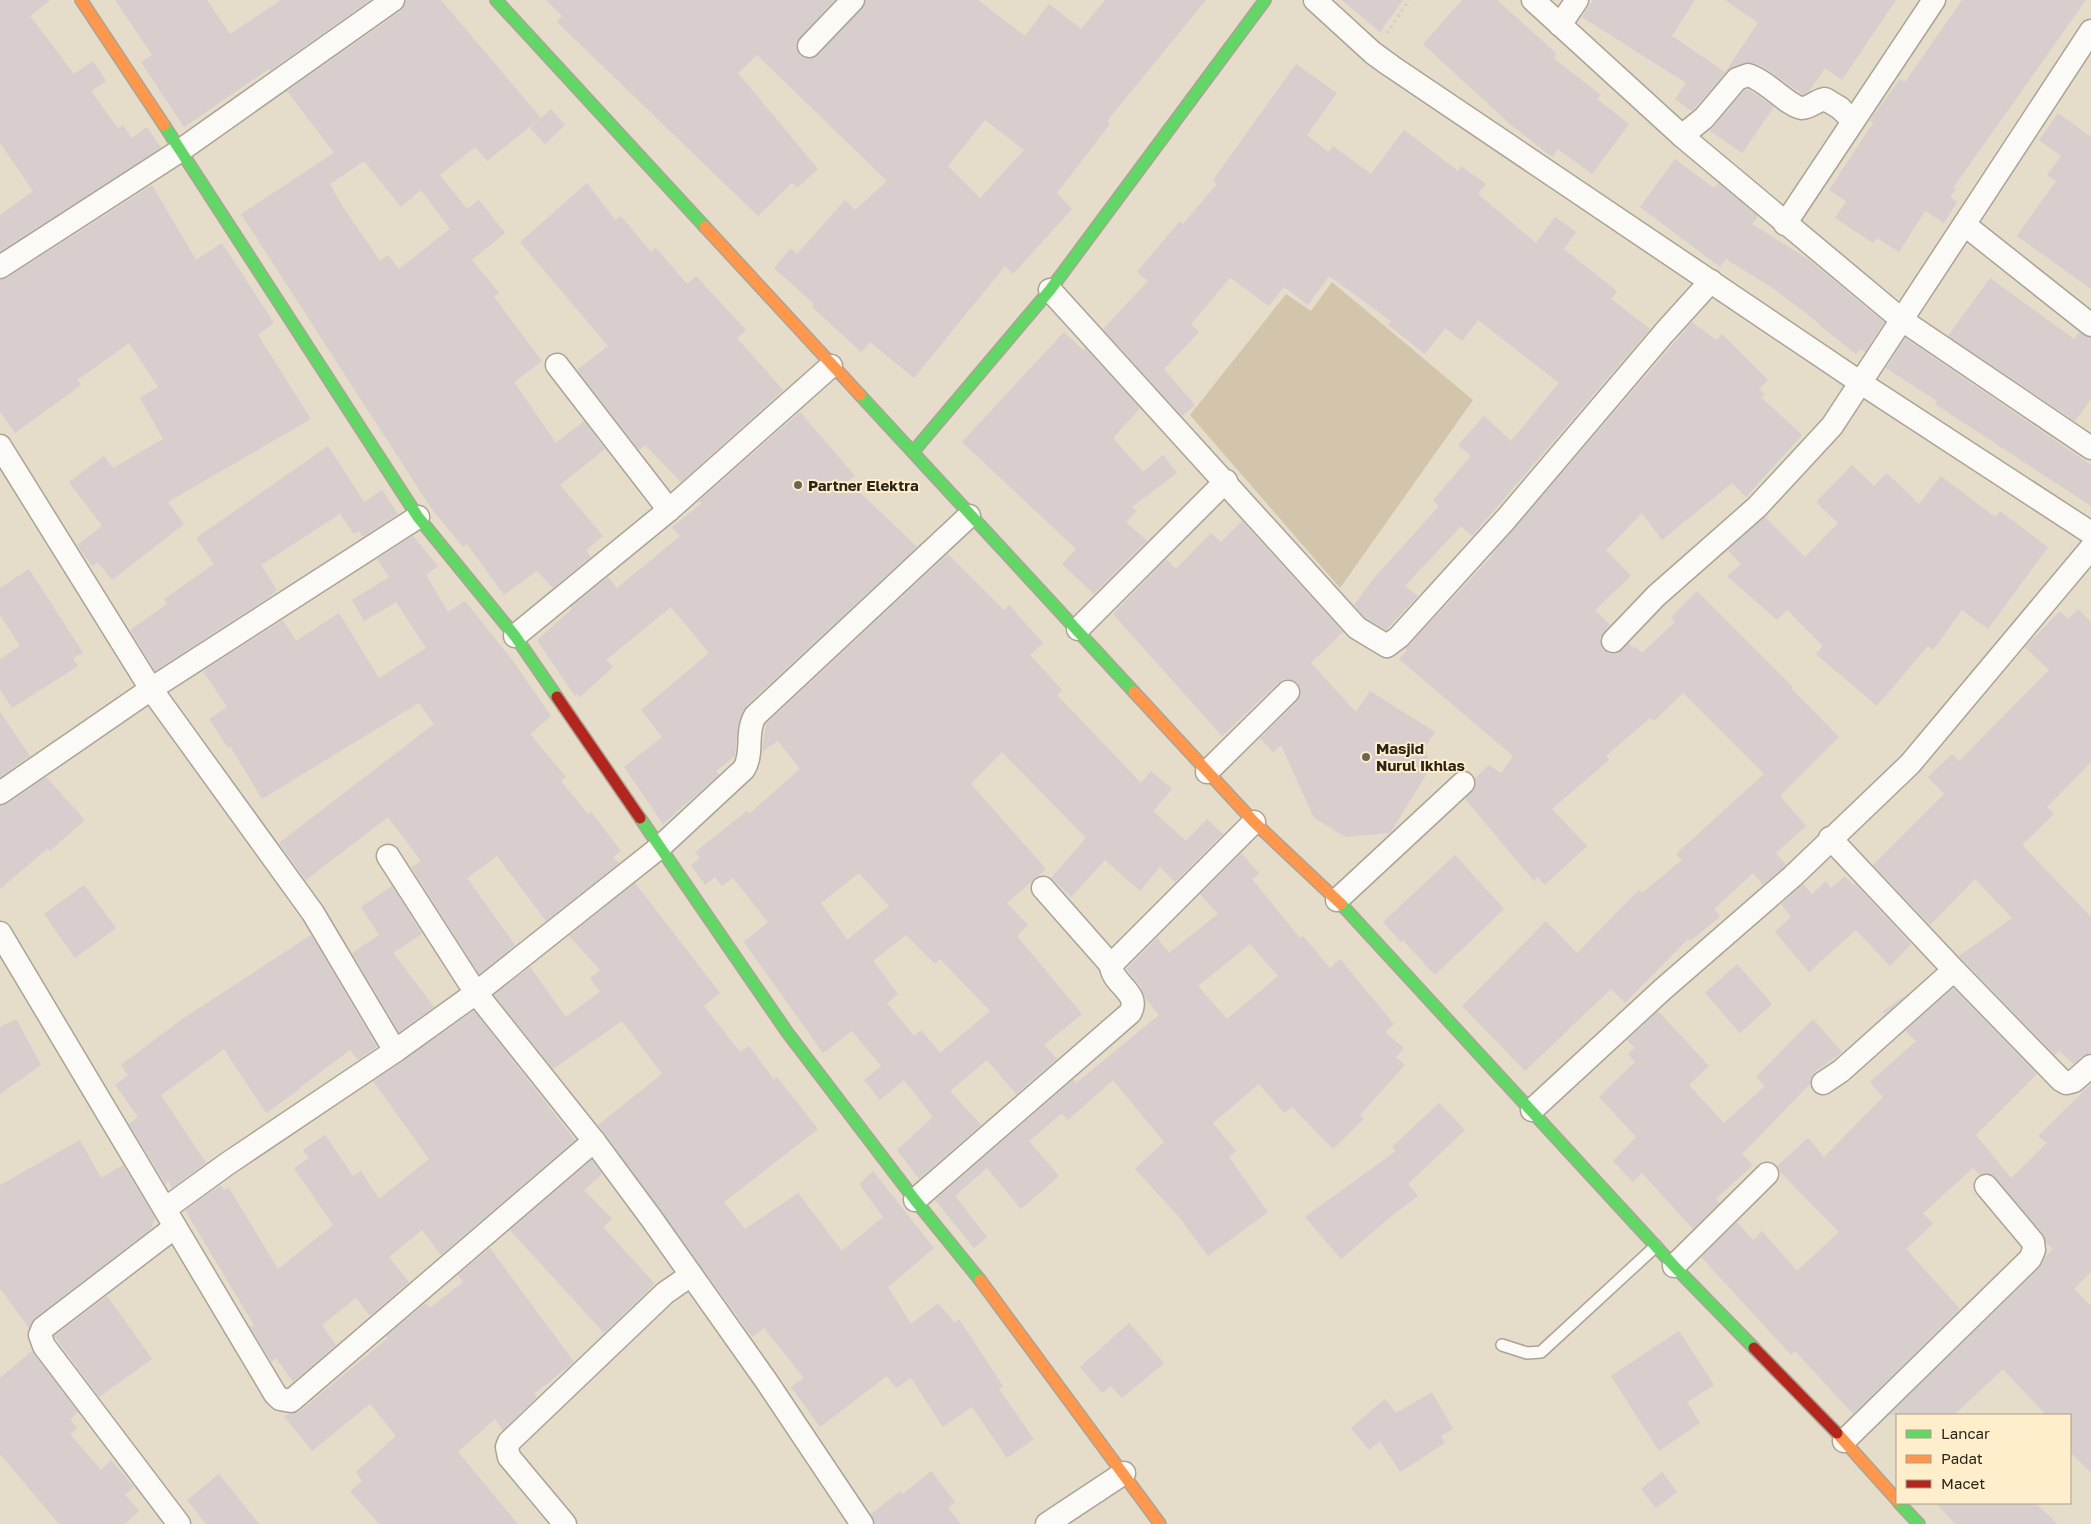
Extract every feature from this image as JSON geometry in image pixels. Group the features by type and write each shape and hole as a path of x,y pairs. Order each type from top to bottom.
{"main road":[{"path":"81,0 181,150 418,516 515,636 788,1032 915,1200 1000,1305 1160,1524"},
{"path":"496,0 810,339 832,366 913,452 969,516 1078,629 1207,772 1254,822 1336,900 1532,1110 1674,1266 1844,1441 1896,1500"},
{"path":"913,452 1050,290 1265,0"},
{"path":"1900,1504 1919,1524"}],"street":[{"path":"0,267 181,150 393,0"},
{"path":"809,46 853,0"},
{"path":"1315,0 1373,53 1861,383 2091,533"},
{"path":"1533,0 1682,136 1902,320 2091,448"},
{"path":"1560,25 1577,0"},
{"path":"1785,224 1934,0"},
{"path":"1613,641 1656,596 1757,507 1832,426 1966,225 2091,31"},
{"path":"1682,136 1704,118 1738,79 1748,75 1766,83 1797,106 1806,107 1824,99 1840,108 1853,121"},
{"path":"1966,225 2091,325"},
{"path":"1050,290 1094,341 1226,481 1357,628 1382,644 1392,644 1506,518 1664,333 1711,282"},
{"path":"557,366 669,510"},
{"path":"515,636 669,510 832,366"},
{"path":"0,446 151,689 313,913 395,1052"},
{"path":"1078,629 1226,481"},
{"path":"0,793 151,689 418,516"},
{"path":"179,1524 44,1346 40,1335 43,1328 170,1218 227,1164 395,1052 476,992 660,847 744,769 749,761 750,724 755,716 969,516"},
{"path":"1532,1110 1662,990 1793,876 1830,838 1910,764 2091,548"},
{"path":"1207,772 1288,692"},
{"path":"1336,900 1463,783"},
{"path":"1111,965 1254,822"},
{"path":"1830,838 2060,1080 2066,1083 2074,1082 2091,1066"},
{"path":"388,856 476,992 594,1141 766,1382 862,1524"},
{"path":"915,1200 1130,1014 1132,997 1114,975 1111,965 1043,888"},
{"path":"0,932 275,1394 280,1399 291,1401 594,1141"},
{"path":"1823,1083 1841,1072 1954,970"},
{"path":"1674,1266 1767,1174"},
{"path":"1844,1441 2030,1260 2034,1250 2034,1242 1986,1186"},
{"path":"565,1524 509,1458 507,1447 509,1442 665,1293 691,1275"},
{"path":"1047,1524 1124,1473"}],"lane":[{"path":"1502,1345 1527,1353 1541,1352 1656,1246"}],"path":[{"path":"1373,53 1408,0"}],"shaded area":[{"path":"1332,282 1473,400 1340,588 1190,415 1286,294 1311,311"}],"building":[{"path":"0,0 50,0 30,16 74,74 93,61 106,81 91,91 118,129 123,125 132,138 147,127 161,148 0,251 0,215 33,191 0,143"},
{"path":"115,0 207,0 230,34 281,0 370,0 270,71 269,69 184,127 141,62 152,55"},
{"path":"406,0 441,0 541,118 487,161 475,147 440,175 467,209 479,200 505,233 472,260 499,293 494,297 542,361 514,382 556,443 584,421 605,449 560,485 603,536 586,550 591,557 553,588 537,571 504,595 467,544 463,547 431,508 241,214 334,153 287,91 401,11","holes":["364,161 401,207 421,190 450,229 399,269 388,255 380,261 341,204 330,184"]},
{"path":"546,0 835,0 796,42 800,56 806,59 818,55 862,9 866,0 978,0 1025,36 1049,4 1081,29 1105,0 1206,0 1107,121 1110,124 1057,193 1072,209 1013,274 1005,266 914,378 870,342 861,352 812,307 814,304 774,268 791,248 797,254 845,200 855,210 887,181 757,55 738,73 818,169 797,188 792,183 758,216 557,22 562,16","holes":["985,120 1024,150 980,198 948,166"]},
{"path":"1342,0 1403,0 1380,32"},
{"path":"1462,0 1497,0 1557,54 1553,58 1601,95 1597,99 1629,124 1592,174 1558,149 1552,157 1510,124 1423,44"},
{"path":"1593,0 1695,0 1672,36 1725,72 1758,23 1725,0 1896,0 1842,80 1825,68 1809,91 1803,95 1762,66 1744,63 1727,71 1692,111 1675,99 1686,83 1582,17"},
{"path":"1962,0 2086,0 1953,188 1956,189 1950,197 1957,202 1944,223 1925,211 1899,252 1877,238 1873,243 1835,218 1846,201 1829,190 1873,123 1870,120 1900,79 1905,82"},
{"path":"1296,64 1337,93 1307,135 1328,152 1333,146 1371,174 1404,130 1458,171 1461,166 1486,184 1478,194 1536,243 1555,217 1576,232 1564,249 1617,291 1611,299 1650,329 1472,536 1461,526 1405,586 1418,596 1386,630 1365,618 1354,605 1375,577 1439,506 1433,500 1471,456 1458,445 1484,416 1511,441 1559,383 1478,320 1462,341 1445,328 1425,354 1388,325 1391,321 1329,276 1308,305 1284,287 1269,306 1230,278 1191,324 1199,332 1164,369 1195,405 1182,416 1103,329 1148,281 1137,272 1180,221 1183,224 1217,184 1213,180"},
{"path":"1745,90 1749,90 1774,107 1742,153 1710,131"},
{"path":"551,109 565,125 545,144 530,128"},
{"path":"2058,113 2091,137 2091,289 2017,236 2056,181 2047,175 2061,156 2039,140"},
{"path":"1675,159 1714,188 1718,183 1758,216 1752,224 1808,259 1884,322 1865,352 1860,349 1856,354 1774,289 1726,259 1720,267 1640,207"},
{"path":"587,183 615,220 621,216 651,252 656,248 687,284 696,276 746,330 737,338 783,390 681,482 645,445 639,450 577,370 608,346 520,242"},
{"path":"152,185 196,260 222,243 274,323 258,335 311,419 168,502 184,524 112,580 98,562 92,566 77,545 102,526 69,482 104,456 113,468 163,439 140,398 158,387 129,343 77,380 81,385 15,433 0,412 0,280 7,278"},
{"path":"1990,278 2074,339 2079,332 2091,338 2091,399 2075,421 1948,336"},
{"path":"1692,322 1716,340 1722,334 1768,380 1759,389 1765,394 1761,397 1802,435 1746,497 1732,483 1662,540 1642,513 1606,550 1631,576 1595,610 1610,625 1600,637 1601,645 1609,654 1616,654 1629,643 1633,648 1635,646 1642,653 1675,622 1671,617 1697,591 1793,687 1791,688 1839,737 1780,796 1806,826 1776,853 1786,865 1763,885 1753,873 1714,909 1720,917 1690,941 1688,939 1625,1003 1611,989 1525,1071 1462,1006 1546,921 1577,953 1639,890 1642,893 1682,860 1676,854 1764,774 1683,693 1654,721 1650,718 1606,756 1609,760 1552,809 1587,846 1545,885 1538,877 1534,881 1465,799 1475,787 1475,778 1489,765 1501,773 1513,756 1399,659 1407,650 1405,649 1493,555"},
{"path":"1064,332 1083,350 1085,348 1140,408 1113,438 1143,472 1163,455 1177,473 1132,507 1137,511 1126,522 1147,541 1094,594 1062,564 1076,549 962,442"},
{"path":"1905,338 2091,465 2091,506 1935,404 1937,401 1886,368"},
{"path":"800,412 855,476 848,481 917,547 746,706 738,726 735,756 716,771 719,775 663,824 624,767 662,737 641,710 709,653 671,607 606,660 613,667 580,697 577,694 575,696 537,640 572,609 571,607 608,577 617,588 680,536 672,527 702,503 699,501"},
{"path":"328,446 364,502 382,490 398,514 363,537 359,531 354,534 340,514 261,565 277,590 155,671 130,630 167,604 164,599 214,564 196,538"},
{"path":"1852,465 1874,486 1887,473 1919,504 1941,476 1995,517 2000,511 2048,547 1988,629 1962,610 1933,650 1928,646 1877,706 1816,654 1823,646 1787,610 1777,620 1727,576 1741,564 1728,550 1765,517 1805,557 1838,523 1816,502"},
{"path":"1242,521 1343,632 1311,663 1356,712 1370,691 1435,732 1425,747 1431,767 1390,833 1346,837 1314,818 1281,745 1273,753 1260,738 1298,701 1301,689 1297,682 1285,679 1279,682 1222,736 1113,614 1166,559 1176,569 1211,533 1221,542"},
{"path":"413,536 438,566 426,575 448,612 465,601 513,661 551,716 530,734 566,777 561,781 588,814 591,812 621,851 613,857 619,863 546,921 497,856 467,878 515,945 479,974 411,867 421,861 388,817 306,880 279,843 434,724 419,703 262,799 230,746 228,748 209,719 227,707 203,671 283,620 296,641 339,613 379,678 426,648 396,602 364,621 352,600 389,577 377,559"},
{"path":"948,554 1004,610 1009,605 1043,643 1030,655 1062,690 1057,695 1141,783 1151,771 1172,789 1153,811 1186,841 1207,819 1223,834 1175,882 1160,867 1140,891 1105,860 1071,897 1051,878 1086,838 1002,752 971,784 1046,869 1007,903 1028,925 1017,936 1082,1014 1044,1045 1057,1059 1016,1094 987,1060 950,1091 981,1125 919,1179 897,1150 933,1117 904,1080 880,1100 864,1080 881,1066 852,1031 823,1053 744,942 768,922 733,878 722,886 715,877 705,885 691,865 700,858 695,852 747,811 749,814 800,769 778,741 762,752 766,724","holes":["859,873 889,906 847,940 821,903","906,935 935,964 940,959 990,1011 940,1053 921,1030 914,1036 887,1003 898,994 873,961"]},
{"path":"29,569 83,653 73,658 78,666 12,708 0,689 0,659 20,646 0,615 0,588"},
{"path":"2078,609 2091,622 2091,762 2047,807 2054,814 2022,845 2091,917 2091,1053 2083,1056 2074,1064 2059,1051 2055,1055 1959,956 2012,918 1975,879 1930,925 1873,865 1944,794 1928,777 1952,754 1959,761 2049,670 2025,647 2060,611 2068,619"},
{"path":"0,712 30,756 0,777"},
{"path":"46,777 85,820 50,851 48,848 0,889 0,806 7,804"},
{"path":"1241,853 1259,873 1252,879 1300,938 1303,936 1330,968 1340,959 1394,1024 1385,1032 1404,1048 1396,1057 1405,1065 1360,1115 1364,1119 1333,1149 1292,1107 1284,1113 1259,1084 1213,1123 1236,1151 1229,1157 1268,1212 1208,1256 1179,1217 1135,1169 1164,1142 1113,1080 1068,1120 1062,1113 1029,1141 1059,1176 1021,1209 987,1168 955,1196 987,1237 974,1248 935,1200 1074,1079 1076,1083 1159,1015 1126,969 1157,938 1169,953 1218,914 1200,894","holes":["1250,944 1278,976 1227,1019 1198,986"]},
{"path":"1455,855 1504,909 1435,975 1403,940 1401,942 1383,922"},
{"path":"1845,876 1853,885 1855,884 1911,944 1890,966 1856,930 1809,972 1775,932 1791,917 1781,904 1803,884 1812,894 1826,881 1831,888"},
{"path":"635,883 720,993 704,1006 740,1052 749,1046 774,1080 777,1077 818,1129 724,1202 745,1229 798,1193 842,1251 883,1217 859,1184 873,1171 934,1248 888,1287 911,1324 938,1303 955,1323 959,1319 1003,1386 999,1389 1034,1439 1007,1458 972,1407 943,1427 911,1378 896,1388 887,1376 820,1427 791,1387 804,1378 764,1328 752,1337 598,1125 662,1074 622,1021 553,1069 494,995 530,967 566,1017 600,992 590,978 600,970 569,936"},
{"path":"84,885 116,928 75,958 44,914"},
{"path":"392,886 422,934 393,953 434,1007 399,1032 352,953 379,935 361,907"},
{"path":"311,935 377,1047 358,1060 350,1050 266,1113 224,1049 161,1095 206,1163 172,1188 168,1180 166,1185 129,1124 138,1117 115,1085 128,1075 121,1065 181,1020"},
{"path":"1737,964 1772,1004 1740,1033 1705,993"},
{"path":"1953,988 2037,1074 1976,1135 2011,1178 2047,1143 2038,1136 2091,1084 2091,1272 2074,1289 2091,1306 2091,1473 2071,1453 2071,1414 2045,1414 2003,1369 1955,1414 1889,1415 2039,1268 2045,1257 2053,1249 2046,1243 2043,1234 1991,1174 1980,1175 1973,1168 1923,1213 1933,1224 1906,1249 1960,1309 1853,1414 1795,1351 1791,1355 1701,1257 1737,1222 1753,1240 1762,1231 1797,1271 1839,1232 1780,1172 1777,1166 1808,1138 1824,1157 1883,1097 1870,1082 1916,1041 1905,1031"},
{"path":"1911,991 1885,1014 1882,1012"},
{"path":"474,1011 575,1140 441,1255 422,1230 389,1257 409,1282 370,1316 356,1298 322,1325 336,1345 293,1382 276,1358 271,1362 250,1327 254,1325 185,1210 221,1185 224,1190 229,1188 278,1269 333,1225 294,1168 309,1158 303,1150 325,1135 353,1176 361,1171 379,1199 429,1159 373,1081"},
{"path":"1658,1011 1709,1066 1689,1085 1724,1123 1765,1086 1756,1077 1813,1019 1842,1052 1815,1072 1810,1084 1742,1154 1753,1165 1716,1199 1719,1203 1693,1229 1642,1173 1633,1182 1613,1161 1636,1137 1599,1097 1635,1062 1628,1054 1635,1048 1627,1040"},
{"path":"16,1019 41,1065 0,1094 0,1027"},
{"path":"1439,1103 1465,1130 1408,1184 1418,1196 1341,1259 1305,1217 1396,1151 1392,1147"},
{"path":"80,1140 101,1178 123,1165 155,1218 151,1229 35,1318 29,1328 0,1288 0,1185"},
{"path":"592,1160 602,1174 584,1190 612,1219 603,1227 655,1284 604,1333 510,1230"},
{"path":"490,1248 574,1362 534,1394 537,1397 503,1430 495,1419 458,1452 518,1524 379,1524 350,1491 362,1481 356,1472 396,1436 370,1404 312,1451 284,1416 300,1411 388,1338 386,1336 426,1303 430,1308 463,1282 458,1275"},
{"path":"107,1296 152,1359 99,1397 54,1336"},
{"path":"1129,1323 1164,1363 1122,1398 1111,1386 1102,1393 1080,1367"},
{"path":"1679,1331 1714,1385 1687,1402 1700,1423 1659,1451 1611,1376"},
{"path":"32,1351 78,1412 70,1419 77,1428 70,1434 101,1470 111,1460 134,1487 125,1495 139,1511 125,1524 59,1524 0,1454 0,1378"},
{"path":"1432,1392 1453,1429 1441,1436 1445,1443 1400,1472 1380,1441 1369,1450 1351,1428 1385,1399 1396,1413"},
{"path":"931,1471 955,1502 948,1508 961,1524 875,1524 871,1514 900,1491 903,1494"},
{"path":"1662,1472 1677,1492 1656,1508 1641,1489"},
{"path":"219,1474 259,1524 206,1524 187,1500"},
{"path":"1937,1504 2036,1504 2058,1524 1955,1524"}],"traffic: fast":[{"path":"496,0 705,227"},
{"path":"913,452 1050,290 1265,0"},
{"path":"164,125 418,517 515,636 557,697"},
{"path":"860,395 1134,692"},
{"path":"640,818 787,1032 915,1200 980,1280"},
{"path":"1341,904 1674,1266 1754,1348"},
{"path":"1900,1504 1919,1524"}],"traffic: slow":[{"path":"81,0 164,125"},
{"path":"705,227 860,395"},
{"path":"1134,692 1254,822 1341,904"},
{"path":"980,1280 1160,1524"},
{"path":"1837,1433 1896,1499"}],"traffic: jam":[{"path":"557,697 640,818"},
{"path":"1754,1348 1837,1433"}],"place":[{"name":"Partner Elektra","path":"798,485"},
{"name":"Masjid Nurul Ikhlas","path":"1366,757"}]}
